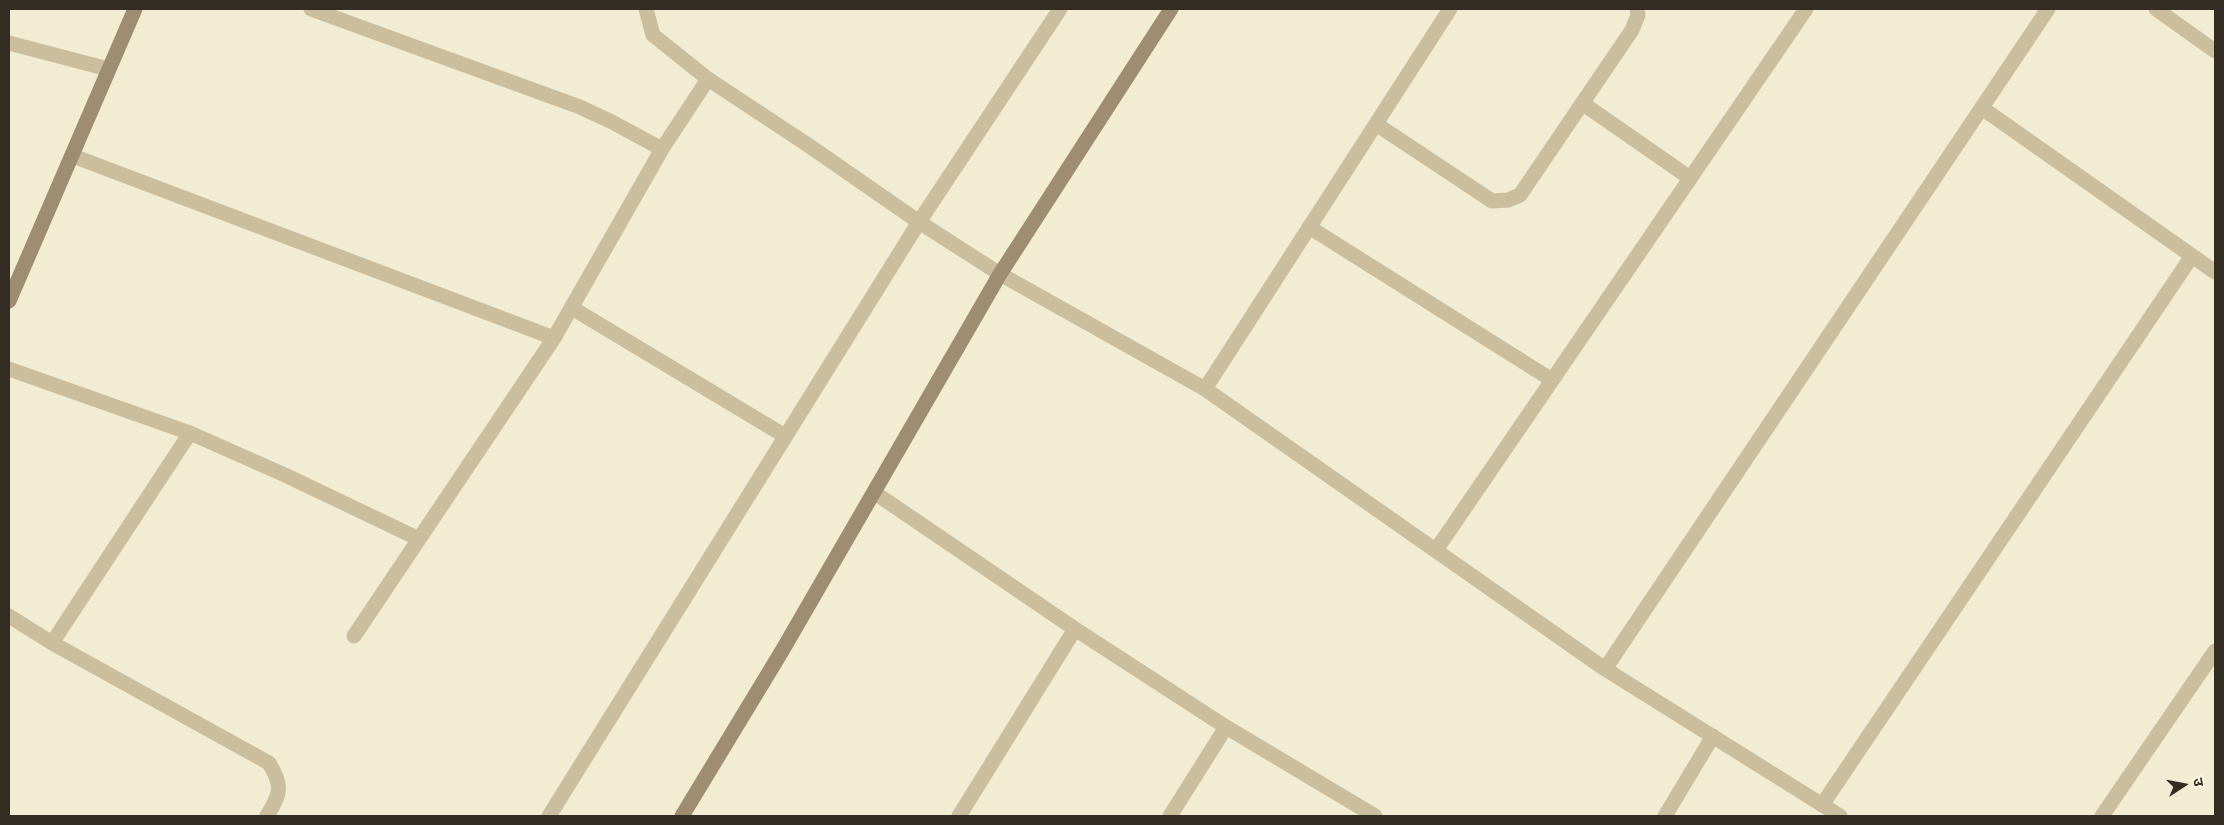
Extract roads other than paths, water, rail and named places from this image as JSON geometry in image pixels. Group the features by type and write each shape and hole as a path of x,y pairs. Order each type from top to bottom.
{"street":[{"path":"9,301 14,278 73,156 108,69 135,9"},
{"path":"311,9 580,107 662,149"},
{"path":"646,9 653,36 708,79 919,222 1000,274 1205,389 1605,669 1840,816"},
{"path":"549,816 919,222 1060,9"},
{"path":"682,816 782,650 1000,274 1171,9"},
{"path":"1205,389 1450,9"},
{"path":"1376,124 1492,201 1508,200 1520,195 1632,30 1638,15 1637,9"},
{"path":"1436,550 1806,9"},
{"path":"1605,669 2048,9"},
{"path":"2156,9 2215,51"},
{"path":"9,43 108,69"},
{"path":"354,636 554,338 662,149 708,79"},
{"path":"1582,103 1690,178"},
{"path":"1982,108 2215,272"},
{"path":"73,156 554,338"},
{"path":"1309,227 1552,380"},
{"path":"1822,805 2192,256"},
{"path":"572,308 785,436"},
{"path":"9,369 190,434 285,475 419,539"},
{"path":"52,643 190,434"},
{"path":"874,493 1075,629 1226,727 1375,816"},
{"path":"9,616 52,643 269,763 280,780 277,801 268,816"},
{"path":"959,816 1075,629"},
{"path":"2102,816 2215,651"},
{"path":"1170,816 1226,727"},
{"path":"1665,816 1713,736"}]}
